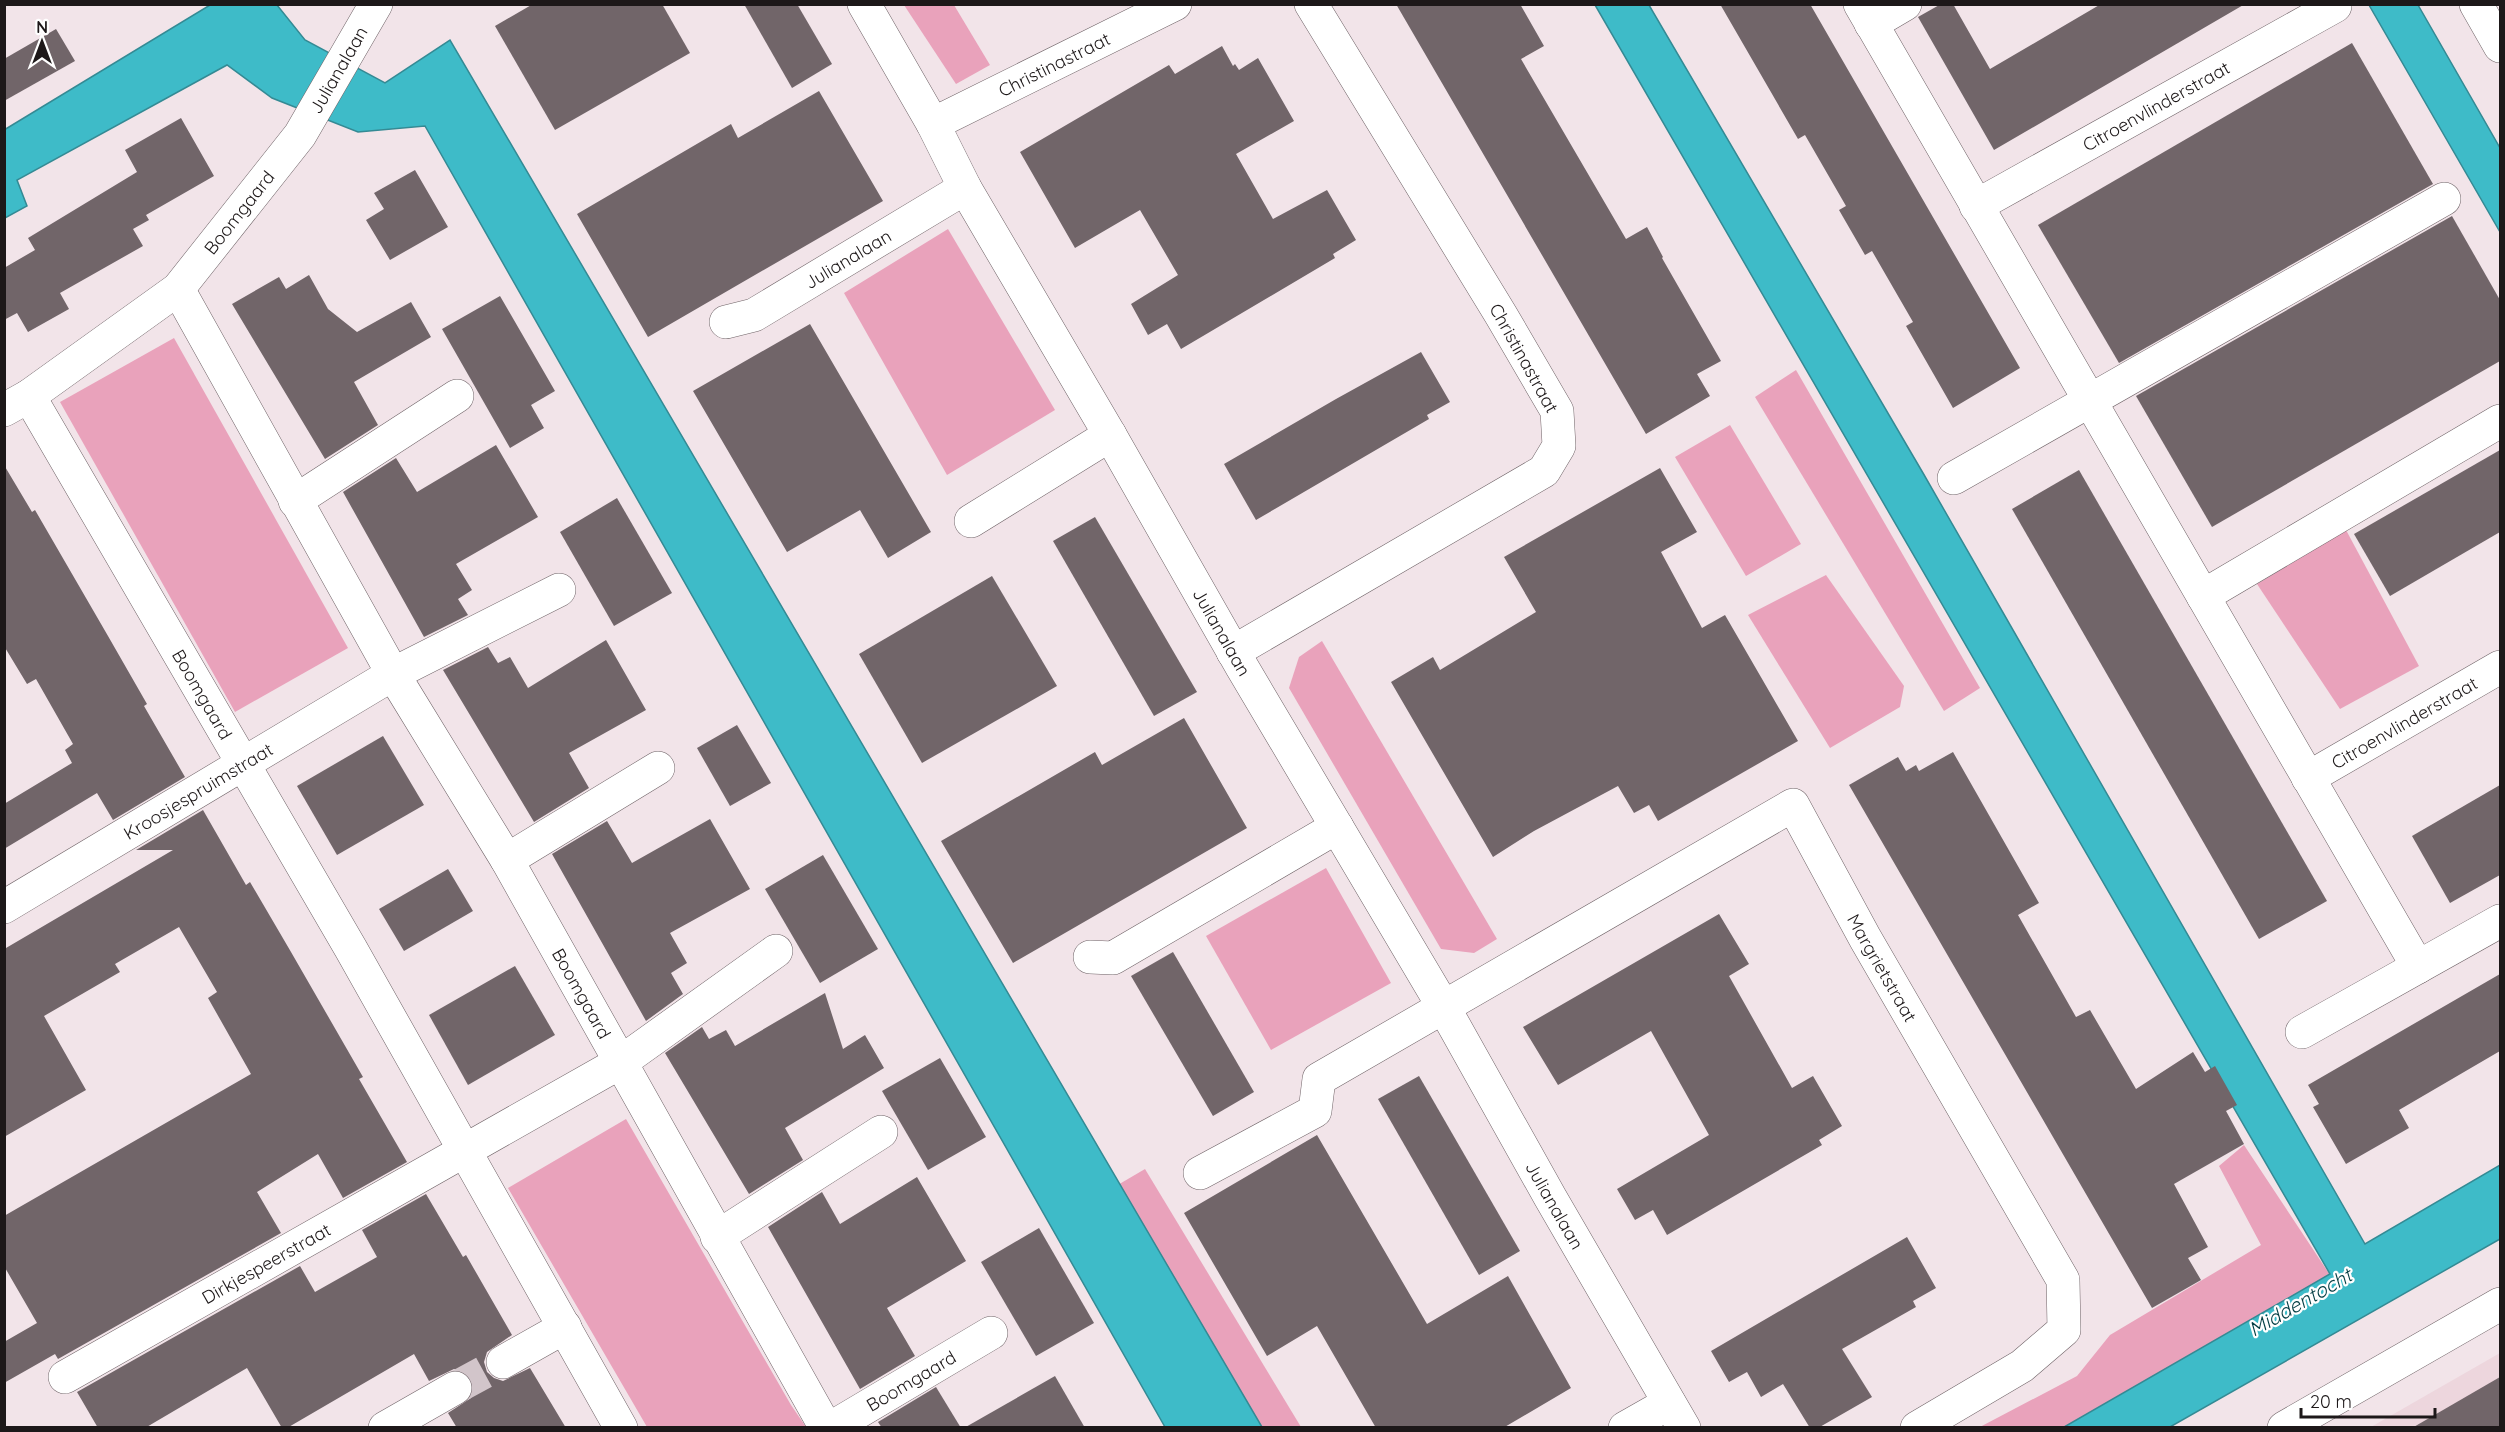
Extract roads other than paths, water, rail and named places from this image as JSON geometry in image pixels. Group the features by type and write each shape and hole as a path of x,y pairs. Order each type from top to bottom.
{"street":[{"name":"Julianalaan","path":"300,135 376,4"},
{"name":"Julianalaan","path":"864,4 933,124 965,188 1110,435 1233,652 1443,1006 1676,1415 1625,1428"},
{"name":"Christinastraat","path":"933,124 1175,4"},
{"name":"Christinastraat","path":"1233,652 1544,471 1559,446 1557,411 1311,4"},
{"path":"1905,4 1866,14 2418,967"},
{"path":"2476,4 2500,46"},
{"name":"Citroenvlinderstraat","path":"1977,206 2335,6"},
{"name":"Boomgaard","path":"300,135 178,289 17,403 243,762 466,1151 621,1428"},
{"name":"Julianalaan","path":"726,322 754,315 965,188"},
{"path":"1954,478 2444,199"},
{"name":"Boomgaard","path":"178,289 393,674 507,860 717,1237 829,1428 991,1333"},
{"path":"295,501 457,396"},
{"path":"2203,596 2500,421"},
{"path":"971,520 1110,435"},
{"path":"393,674 559,590"},
{"name":"Citroenvlinderstraat","path":"2308,778 2500,667"},
{"name":"Kroosjespruimstraat","path":"4,907 393,674"},
{"path":"507,860 658,768"},
{"name":"Margrietstraat","path":"1443,1006 1793,805 1865,938 2063,1280 2064,1330 2022,1366 1917,1428"},
{"path":"1090,957 1113,958 1337,827"},
{"path":"2302,1032 2500,921"},
{"path":"466,1151 621,1062 776,951"},
{"path":"1200,1173 1315,1110 1319,1079 1443,1006"},
{"path":"717,1237 881,1132"},
{"name":"Dirkjespeerstraat","path":"65,1377 430,1169 466,1151"},
{"path":"2283,1428 2500,1304"},
{"path":"503,1362 565,1328"},
{"path":"385,1428 455,1388"}],"water":[{"path":"210,5 277,5 305,40 385,83 450,40 1262,1427 1165,1427 425,126 358,132 272,98 227,65 17,180 27,206 5,218 4,130"},
{"name":"Middentocht","path":"1595,5 1649,5 1923,473 2365,1244 2500,1165 2500,1239 2170,1427 2064,1427 2330,1274"},
{"path":"2369,5 2418,5 2500,148 2500,232"}],"tunnel":[{"path":"455,1388 503,1362"}]}
